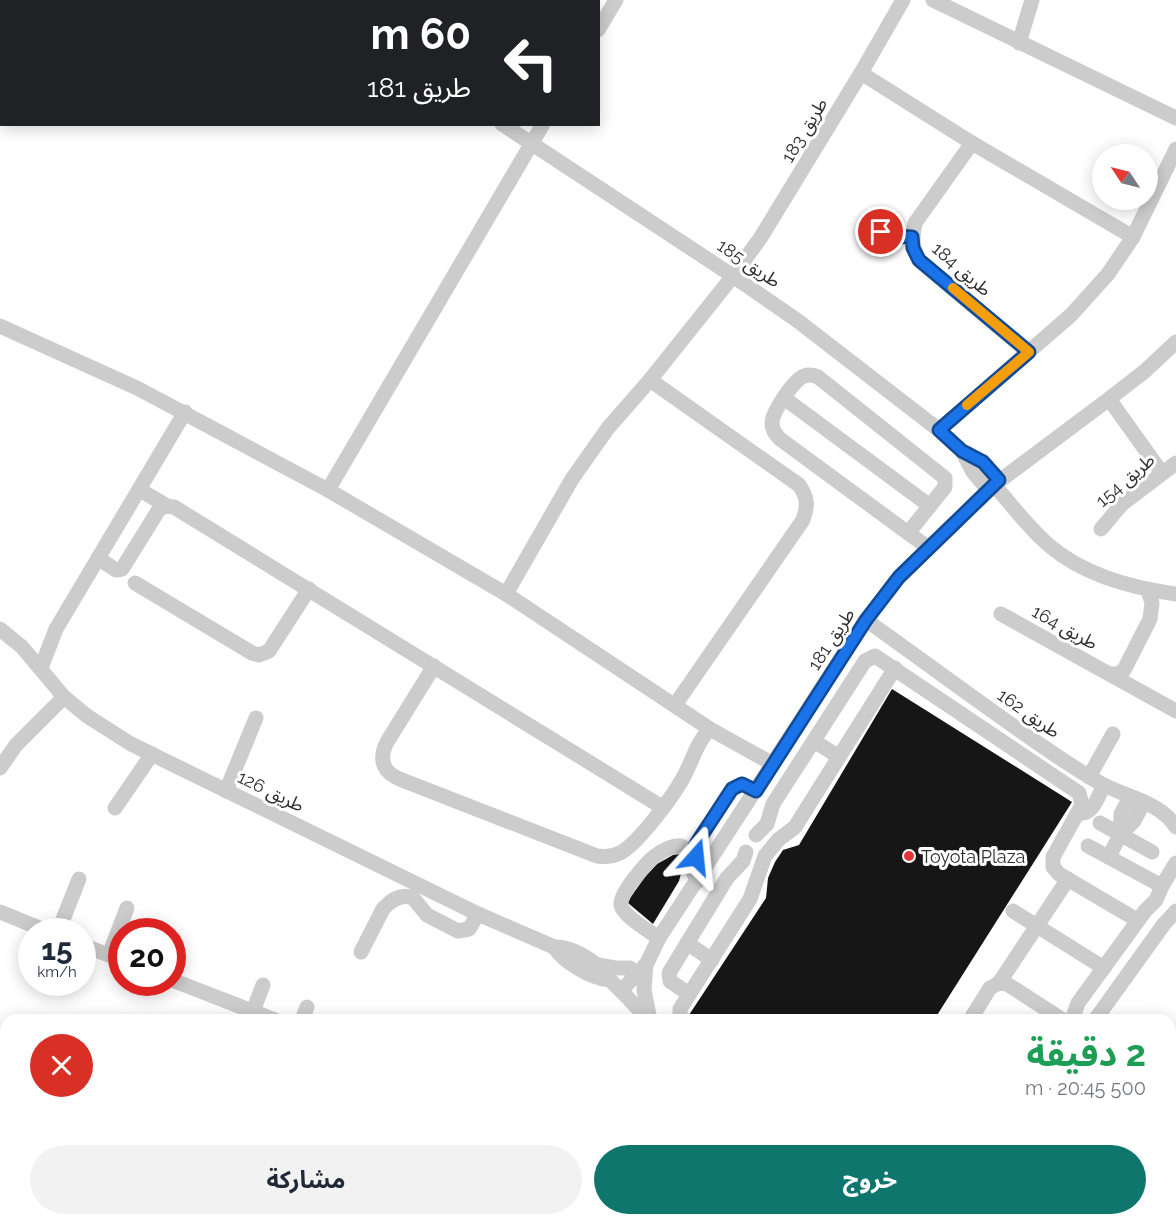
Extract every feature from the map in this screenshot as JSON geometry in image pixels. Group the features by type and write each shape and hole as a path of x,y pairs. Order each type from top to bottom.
{"street":[{"path":"600,27 616,0"},
{"name":"طريق 183","path":"507,594 572,479 608,428 650,380 733,276 770,223 903,0"},
{"path":"933,0 1176,118"},
{"path":"1019,43 1032,0"},
{"path":"861,73 972,143 1133,237"},
{"name":"طريق 185","path":"505,126 733,276 832,346 939,430 962,451 973,472 994,485"},
{"path":"328,490 542,126"},
{"name":"طريق 184","path":"972,143 915,223 912,237 913,248 919,260 1029,352"},
{"path":"939,430 1071,315 1101,282 1133,237 1176,149"},
{"path":"868,223 873,229 891,236 912,237"},
{"path":"0,326 185,412 328,490 507,594 770,769"},
{"name":"طريق 181","path":"615,985 659,938 866,620 899,577 994,485 1145,371 1176,342"},
{"path":"908,533 945,487 946,481 943,475 818,377 809,375 800,378 772,418 776,435 908,533 929,548"},
{"path":"650,380 799,485 807,496 804,520 675,705"},
{"path":"784,398 930,506"},
{"path":"1108,399 1162,473"},
{"path":"41,668 57,629 185,412"},
{"name":"طريق 154","path":"1101,529 1122,504 1176,463"},
{"path":"994,485 1038,535 1058,552 1097,574 1148,590 1176,594"},
{"path":"140,490 167,506 181,511 662,807"},
{"path":"98,558 113,569 122,569 158,511 167,506"},
{"path":"135,583 259,656 269,651 309,589"},
{"path":"1110,674 1118,674 1124,670 1150,619 1152,603 1148,590"},
{"name":"طريق 164","path":"1001,614 1176,711"},
{"name":"طريق 162","path":"866,620 1089,777 1160,811 1176,827"},
{"name":"طريق 126","path":"0,629 22,647 64,697 87,716 131,744 478,914 554,947 570,950 606,973 642,1014"},
{"path":"22,647 37,642 57,629"},
{"path":"756,835 766,824 773,804 868,658 875,656 1079,794 1082,805 1052,862 1055,871 1141,916"},
{"path":"434,666 383,751 382,760 385,770 393,777 597,856 608,857 627,848 683,778 696,748 710,729"},
{"path":"680,1014 680,1009 689,994 750,899 762,862 772,846 795,827 895,668"},
{"path":"929,691 941,674"},
{"path":"0,768 16,745 64,697"},
{"path":"226,791 256,718"},
{"path":"1089,777 1113,734"},
{"path":"814,741 839,757"},
{"path":"115,808 152,754"},
{"path":"701,875 695,846 698,841 735,786 742,784 756,791"},
{"path":"1078,813 1086,813 1090,810 1104,785"},
{"path":"1109,857 1120,834 1121,814 1137,799"},
{"path":"736,822 772,846"},
{"path":"1100,824 1152,852"},
{"path":"725,839 762,862"},
{"path":"659,938 626,914 621,904 623,894 655,856 676,846 685,849 701,875"},
{"path":"1088,846 1161,886"},
{"path":"689,994 670,981 668,976 727,878 743,861 746,852"},
{"path":"1074,1014 1078,1004 1141,916 1156,900 1161,886 1176,863"},
{"path":"64,918 79,879"},
{"path":"974,1014 990,988 999,982 1068,879"},
{"path":"361,952 383,909 399,897 413,898 428,915 458,931 469,929 478,914"},
{"path":"1170,927 1169,910 1176,902"},
{"path":"125,918 127,908"},
{"path":"1013,911 1104,968"},
{"path":"1099,1014 1170,927 1176,911"},
{"path":"0,912 18,919"},
{"name":"طريق 181","path":"615,985 647,963 659,938"},
{"path":"687,943 712,960"},
{"name":"طريق 126","path":"554,947 561,956 572,963 615,985"},
{"path":"647,963 644,990 647,1014"},
{"path":"595,964 630,968"},
{"path":"999,982 1007,984 1054,1014"},
{"path":"186,985 260,1014"},
{"path":"253,1011 263,985"},
{"path":"1106,1004 1110,1014"}],"building":[{"name":"Toyota Plaza","path":"892,689 1072,802 938,1014 690,1014 766,898 768,878 775,862 783,850 799,845"},
{"path":"680,854 684,862 679,881 653,924 628,903 645,877 657,864 673,855"}],"slow traffic":[{"path":"953,288 1029,352 967,405"}],"place":[{"name":"Toyota Plaza","path":"909,856"}],"route":[{"path":"696,857 695,846 732,789 742,784 756,791 866,620 899,577 999,480 983,462 962,451 939,430 1029,352 919,260 913,248 912,237 891,236 881,232"}]}
